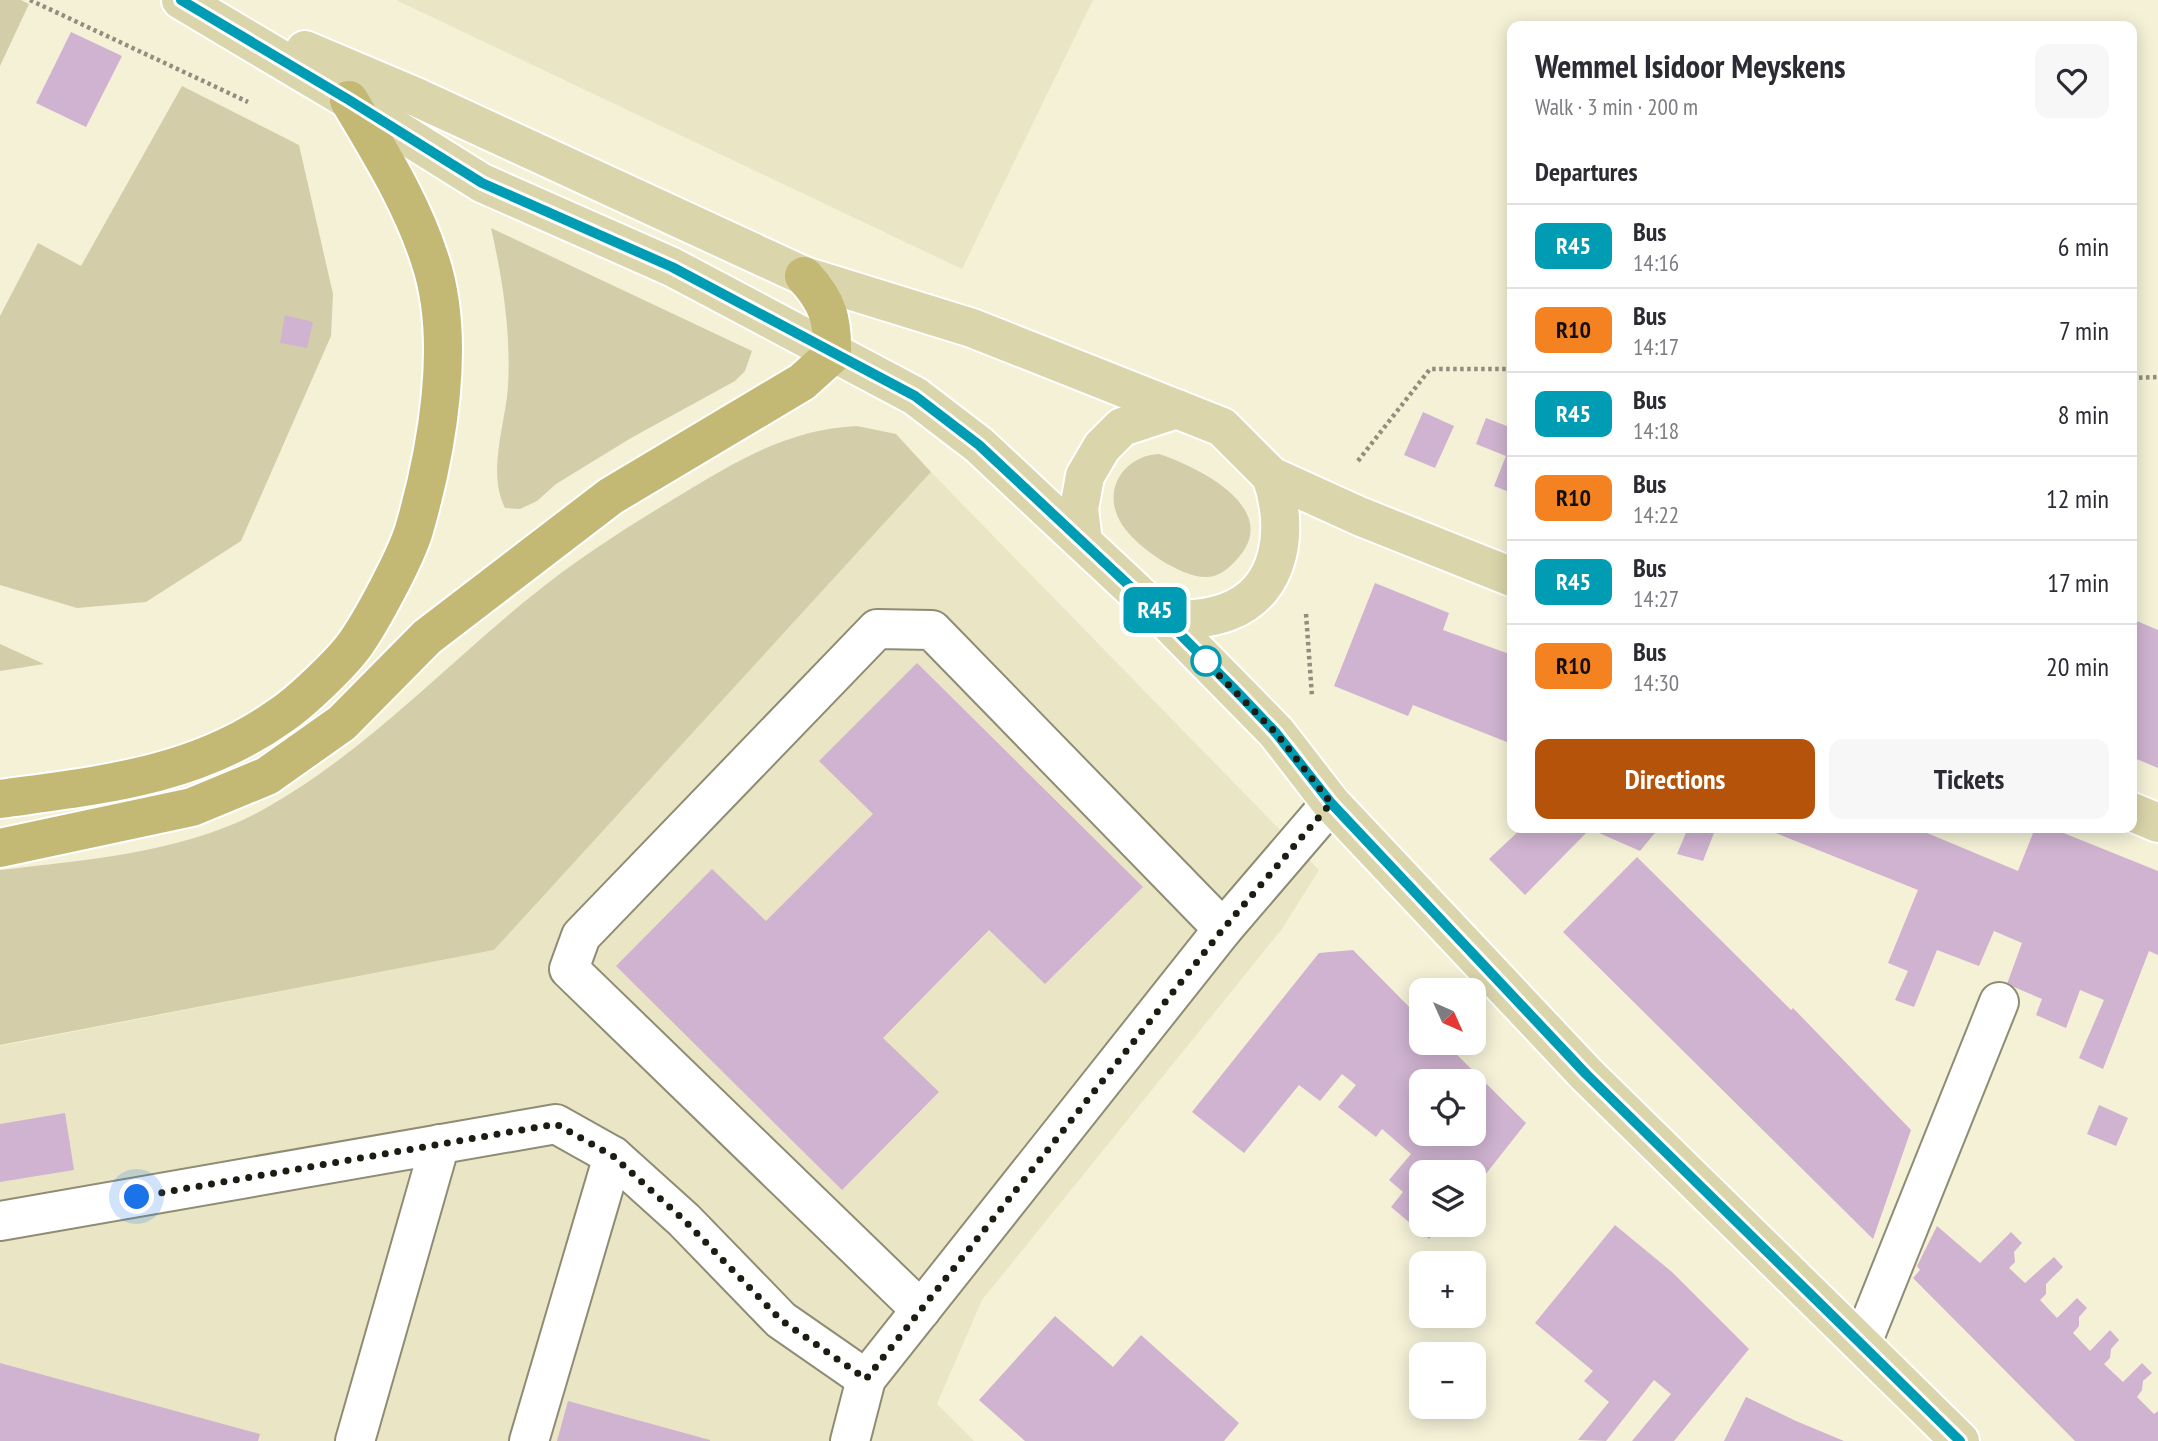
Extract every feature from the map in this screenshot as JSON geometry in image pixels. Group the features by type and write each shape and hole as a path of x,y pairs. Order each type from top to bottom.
{"highway":[{"path":"0,799 169,772 281,716 355,645 413,533 437,428 442,349 440,304 430,260 395,177 349,100"},
{"path":"0,848 192,807 267,776 342,723 427,637 611,496 802,382 832,355 832,324 819,292 804,276"}],"main road":[{"path":"182,0 482,183 672,267 832,355 915,396 979,445 1167,621 1276,733 1331,803 1586,1074 1960,1441"},
{"path":"182,0 416,97 804,276 972,328 1222,428 1271,476 1359,516 1507,575"},
{"path":"1083,542 1079,509 1085,476 1102,447 1122,427 1177,409"},
{"path":"1167,621 1208,617 1230,611 1251,597 1272,570 1282,541 1280,501 1271,476"},
{"path":"2137,814 2158,823"}],"street":[{"path":"921,1310 569,969 582,936 877,629 932,631 1223,929"},
{"path":"850,1441 866,1379 1223,929 1331,803"},
{"path":"1862,1343 1999,1002"},
{"path":"0,1221 556,1124 613,1156 684,1220 781,1320 866,1379"},
{"path":"355,1441 439,1144"},
{"path":"529,1441 613,1156"}],"path":[{"path":"30,0 252,104"},
{"path":"1354,466 1430,369 1507,369"},
{"path":"2137,378 2158,377"},
{"path":"1305,602 1312,700"}],"shaded area":[{"path":"0,0 21,0 29,4 0,66"},
{"path":"396,0 1093,0 962,269"},
{"path":"182,86 299,145 333,294 331,336 241,541 146,602 77,608 0,585 0,316 38,243 81,266"},
{"path":"491,228 752,351 745,371 735,381 631,438 556,484 537,501 520,509 505,508 497,479 497,464 508,387 507,327"},
{"path":"857,426 896,434 931,472 494,950 0,1045 0,870 136,852 203,835 266,808 338,761 534,594 628,527 727,467 768,447 811,433"},
{"path":"1159,454 1212,479 1243,506 1250,522 1249,540 1238,558 1228,568 1212,577 1196,576 1160,560 1138,543 1116,514 1115,489 1125,469 1146,456"},
{"path":"931,472 1319,870 1282,929 982,1300 937,1404 974,1441 0,1441 0,1046 494,950"},
{"path":"0,644 44,664 0,671"}],"building":[{"path":"71,32 122,56 86,127 36,103"},
{"path":"285,315 313,322 307,348 280,343"},
{"path":"1423,412 1454,426 1435,468 1404,455"},
{"path":"1486,418 1507,426 1507,491 1494,486 1506,456 1476,444"},
{"path":"1375,583 1449,613 1443,630 1507,653 1507,742 1413,705 1408,716 1334,686"},
{"path":"2137,621 2158,630 2158,768 2137,759"},
{"path":"917,663 1143,887 1045,984 989,930 883,1038 939,1092 842,1190 616,966 712,869 766,921 873,814 819,761"},
{"path":"1517,833 1586,833 1525,895 1489,859"},
{"path":"1599,833 1655,833 1640,851"},
{"path":"1686,833 1714,833 1703,861 1677,854"},
{"path":"1776,833 1927,833 2018,871 2033,833 2063,833 2158,871 2158,955 2149,951 2103,1069 2079,1058 2104,1000 2080,990 2066,1028 2036,1015 2042,999 2007,984 2022,943 1994,931 1979,966 1937,950 1914,1007 1895,1000 1908,971 1888,963 1918,890"},
{"path":"1637,857 1791,1010 1793,1008 1911,1130 1873,1239 1563,932"},
{"path":"1353,950 1409,1007 1409,1055 1457,1055 1471,1069 1409,1069 1409,1146 1486,1146 1486,1083 1526,1123 1486,1174 1486,1160 1409,1160 1409,1222 1391,1207 1403,1192 1389,1180 1411,1154 1382,1129 1376,1137 1338,1107 1356,1085 1342,1074 1320,1101 1299,1085 1244,1153 1192,1112 1319,953"},
{"path":"2099,1105 2128,1118 2116,1146 2087,1134"},
{"path":"65,1113 74,1170 0,1182 0,1124"},
{"path":"1615,1225 1672,1272 1749,1349 1674,1441 1632,1441 1671,1394 1654,1380 1606,1441 1578,1440 1609,1402 1584,1381 1593,1371 1535,1323"},
{"path":"1937,1226 1980,1263 2011,1232 2022,1243 2014,1252 2015,1262 2009,1268 2025,1283 2054,1257 2063,1267 2046,1284 2046,1294 2040,1300 2057,1318 2077,1298 2087,1308 2079,1317 2079,1326 2073,1333 2090,1351 2110,1330 2119,1340 2104,1364 2123,1382 2142,1363 2152,1373 2143,1381 2142,1390 2137,1397 2154,1414 2158,1411 2158,1441 2075,1441 1913,1278 1920,1270 1917,1266"},
{"path":"1055,1316 1113,1367 1141,1335 1239,1423 1224,1441 1025,1441 979,1400"},
{"path":"0,1363 260,1434 258,1441 0,1441"},
{"path":"1746,1397 1796,1421 1844,1441 1724,1441"},
{"path":"568,1401 710,1440 710,1441 557,1441"}],"bus line":[{"name":"R45","path":"181,0 482,183 672,267 832,355 915,396 979,445 1167,621 1240,695 1276,733 1331,803 1586,1074 1960,1441"}],"route":[{"path":"137,1197 556,1124 613,1156 684,1220 781,1320 866,1379 1223,929 1331,803 1276,733 1203,659 1206,661"}]}
